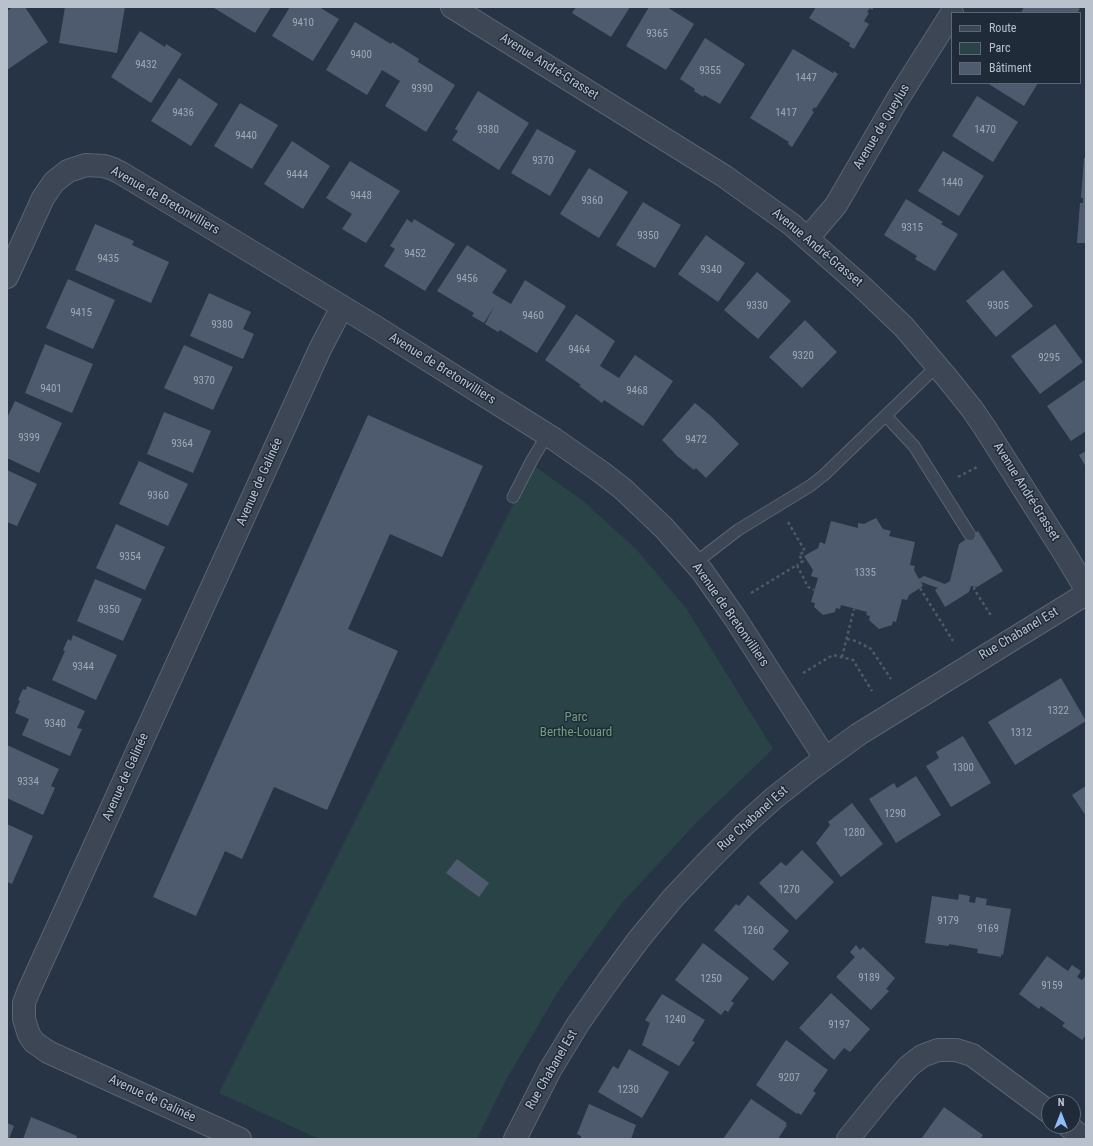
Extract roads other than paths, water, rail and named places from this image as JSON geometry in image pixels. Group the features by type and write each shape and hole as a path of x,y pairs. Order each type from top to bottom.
{"street":[{"name":"Avenue André-Grasset","path":"452,7 724,176 792,224 884,306 937,366 985,428 1072,563 1086,589"},
{"name":"Avenue de Queylus","path":"808,238 836,205 897,100 951,15"},
{"name":"Avenue de Bretonvilliers","path":"7,278 43,198 60,176 77,167 95,165 113,169 121,173 342,307 547,435 578,455 623,489 664,528 695,563 719,594 825,758"},
{"name":"Avenue de Galinée","path":"240,1139 48,1052 34,1042 29,1035 24,1019 24,1003 320,349 342,307"},
{"name":"Rue Chabanel Est","path":"514,1139 544,1081 578,1024 623,960 656,918 699,870 745,824 774,798 825,758 859,734 902,706 1086,594"},
{"path":"848,1139 908,1066 922,1056 938,1050 956,1050 972,1055 1041,1106"}],"lane":[{"path":"695,563 738,530 810,486 824,475 937,366"},
{"path":"886,416 914,446 970,535"},
{"path":"513,497 547,435"}],"park label":[{"name":"Parc Berthe-Louard","path":"576,726"}]}
